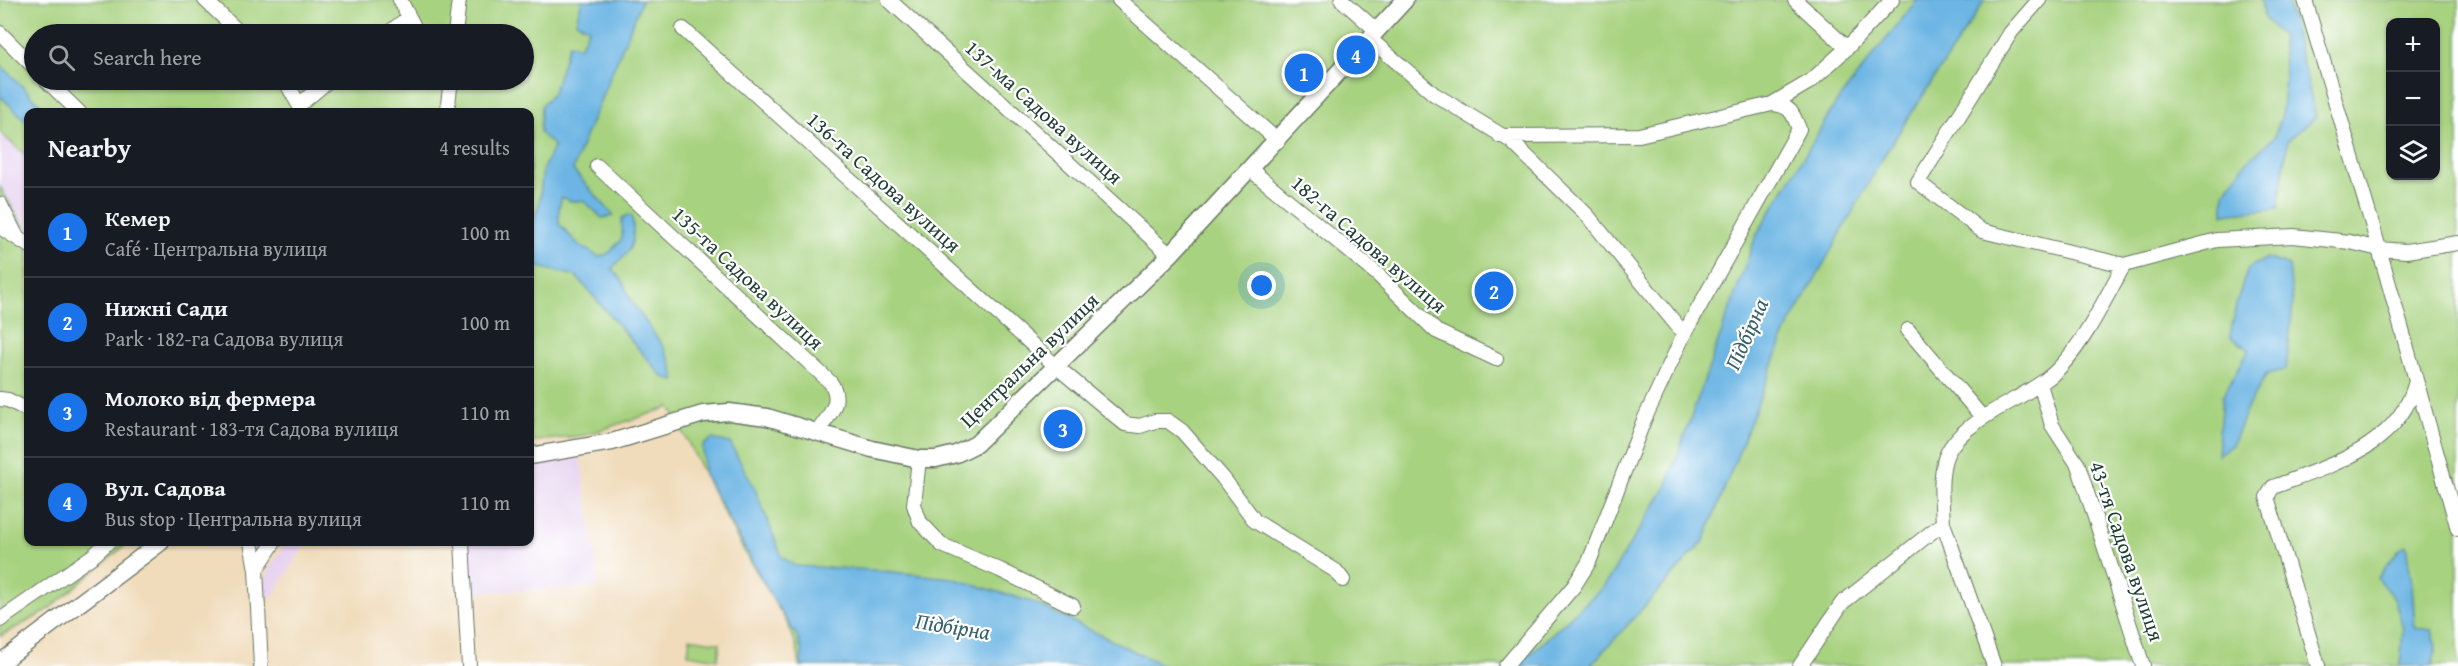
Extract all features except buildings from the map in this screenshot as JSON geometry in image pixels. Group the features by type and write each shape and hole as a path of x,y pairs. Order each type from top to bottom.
{"street":[{"path":"205,0 230,24"},
{"path":"400,0 413,24"},
{"path":"456,24 459,0"},
{"name":"137-ма Садова вулиця","path":"889,0 1170,255"},
{"path":"1119,0 1278,141"},
{"path":"1342,0 1373,35 1434,94 1511,141 1587,215 1684,334"},
{"name":"Центральна вулиця","path":"534,455 612,442 703,414 729,412 767,417 873,449 919,459 936,459 956,454 976,444 1170,255 1278,141 1405,0"},
{"path":"1795,0 1847,48"},
{"path":"1500,136 1639,135 1778,100 1811,81 1847,48 1892,0"},
{"path":"2039,0 2012,32 1918,182 1982,231 2124,265 2217,240 2293,236 2350,242 2379,249 2406,250 2458,243"},
{"path":"2305,0 2379,249 2458,529"},
{"path":"400,24 409,17"},
{"name":"136-та Садова вулиця","path":"684,29 1057,367 1125,424 1140,426 1155,421 1168,421 1182,431 1223,478 1255,520 1336,571 1343,580"},
{"path":"0,33 24,58"},
{"path":"56,90 75,108"},
{"path":"291,90 299,105 317,90"},
{"path":"448,108 450,90"},
{"path":"1506,666 1574,586 1589,562 1644,420 1684,334 1799,129 1793,112 1778,100"},
{"name":"135-та Садова вулиця","path":"597,166 830,382 837,399 818,431"},
{"name":"182-га Садова вулиця","path":"1251,170 1376,273 1436,331 1496,359"},
{"path":"0,204 16,235"},
{"path":"0,227 24,242"},
{"path":"1994,666 1942,523 1941,486 1946,458 1963,434 1982,417 2040,384 2061,366 2084,335 2124,265"},
{"path":"1908,330 1982,417"},
{"path":"2318,666 2267,497 2268,492 2273,487 2353,456 2382,437 2413,395 2416,381"},
{"name":"43-тя Садова вулиця","path":"2040,384 2052,425 2078,465 2144,666"},
{"path":"0,399 8,400 24,408"},
{"path":"919,459 915,505 920,522 942,545 1000,570 1073,606"},
{"path":"1800,666 1842,603 1942,523"},
{"path":"0,620 104,546"},
{"path":"0,663 155,546"},
{"path":"252,546 261,666"},
{"path":"255,570 271,546"},
{"path":"462,546 469,666"}],"shaded area":[{"path":"0,133 24,154 24,227 0,187"},
{"path":"580,453 599,587 470,593 467,546 534,546 534,459"},
{"path":"284,546 304,546 272,597 262,590 270,567"}],"green space":[{"path":"0,0 2458,0 2458,666 799,666 794,638 787,623 744,551 670,407 586,435 534,442 534,108 24,108 24,154 0,133"},
{"path":"0,187 24,227 24,546 124,546 45,612 0,636"},
{"path":"690,638 720,643 718,659 688,654"}],"water":[{"path":"582,0 642,0 573,170 614,216 602,218 584,201 570,201 562,197 559,207 559,224 580,246 599,257 609,253 622,239 622,218 629,215 632,217 631,246 624,257 612,268 623,282 631,301 662,345 672,364 675,381 662,376 576,276 534,266 534,218 539,205 543,169 554,146 540,133 541,106 553,93 569,44 580,47 589,28 576,22"},
{"name":"Підбірна","path":"1917,0 1985,0 1885,154 1786,331 1704,541 1590,666 1517,666 1604,586 1666,487 1756,236 1836,103"},
{"path":"2261,0 2287,0 2316,117 2288,140 2278,208 2224,214 2224,193 2244,165 2274,137 2281,118 2285,78 2281,35 2264,18"},
{"path":"0,64 44,108 24,108 24,119 0,96"},
{"path":"2267,258 2289,266 2293,303 2286,370 2267,374 2248,406 2232,445 2217,455 2222,397 2249,350 2230,336 2237,301 2248,268"},
{"name":"Підбірна","path":"712,439 730,443 755,489 782,557 795,566 873,570 952,578 1032,602 1165,666 801,666 802,652 797,636 775,603 704,474 703,445"},
{"path":"2406,545 2415,628 2432,630 2437,646 2432,666 2400,666 2403,629 2395,600 2377,578 2398,551"}],"place":[{"name":"Вул. Садова","path":"1356,55"},
{"name":"Кемер","path":"1304,73"},
{"name":"Нижні Сади","path":"1494,291"},
{"name":"Молоко від фермера","path":"1063,429"}]}
